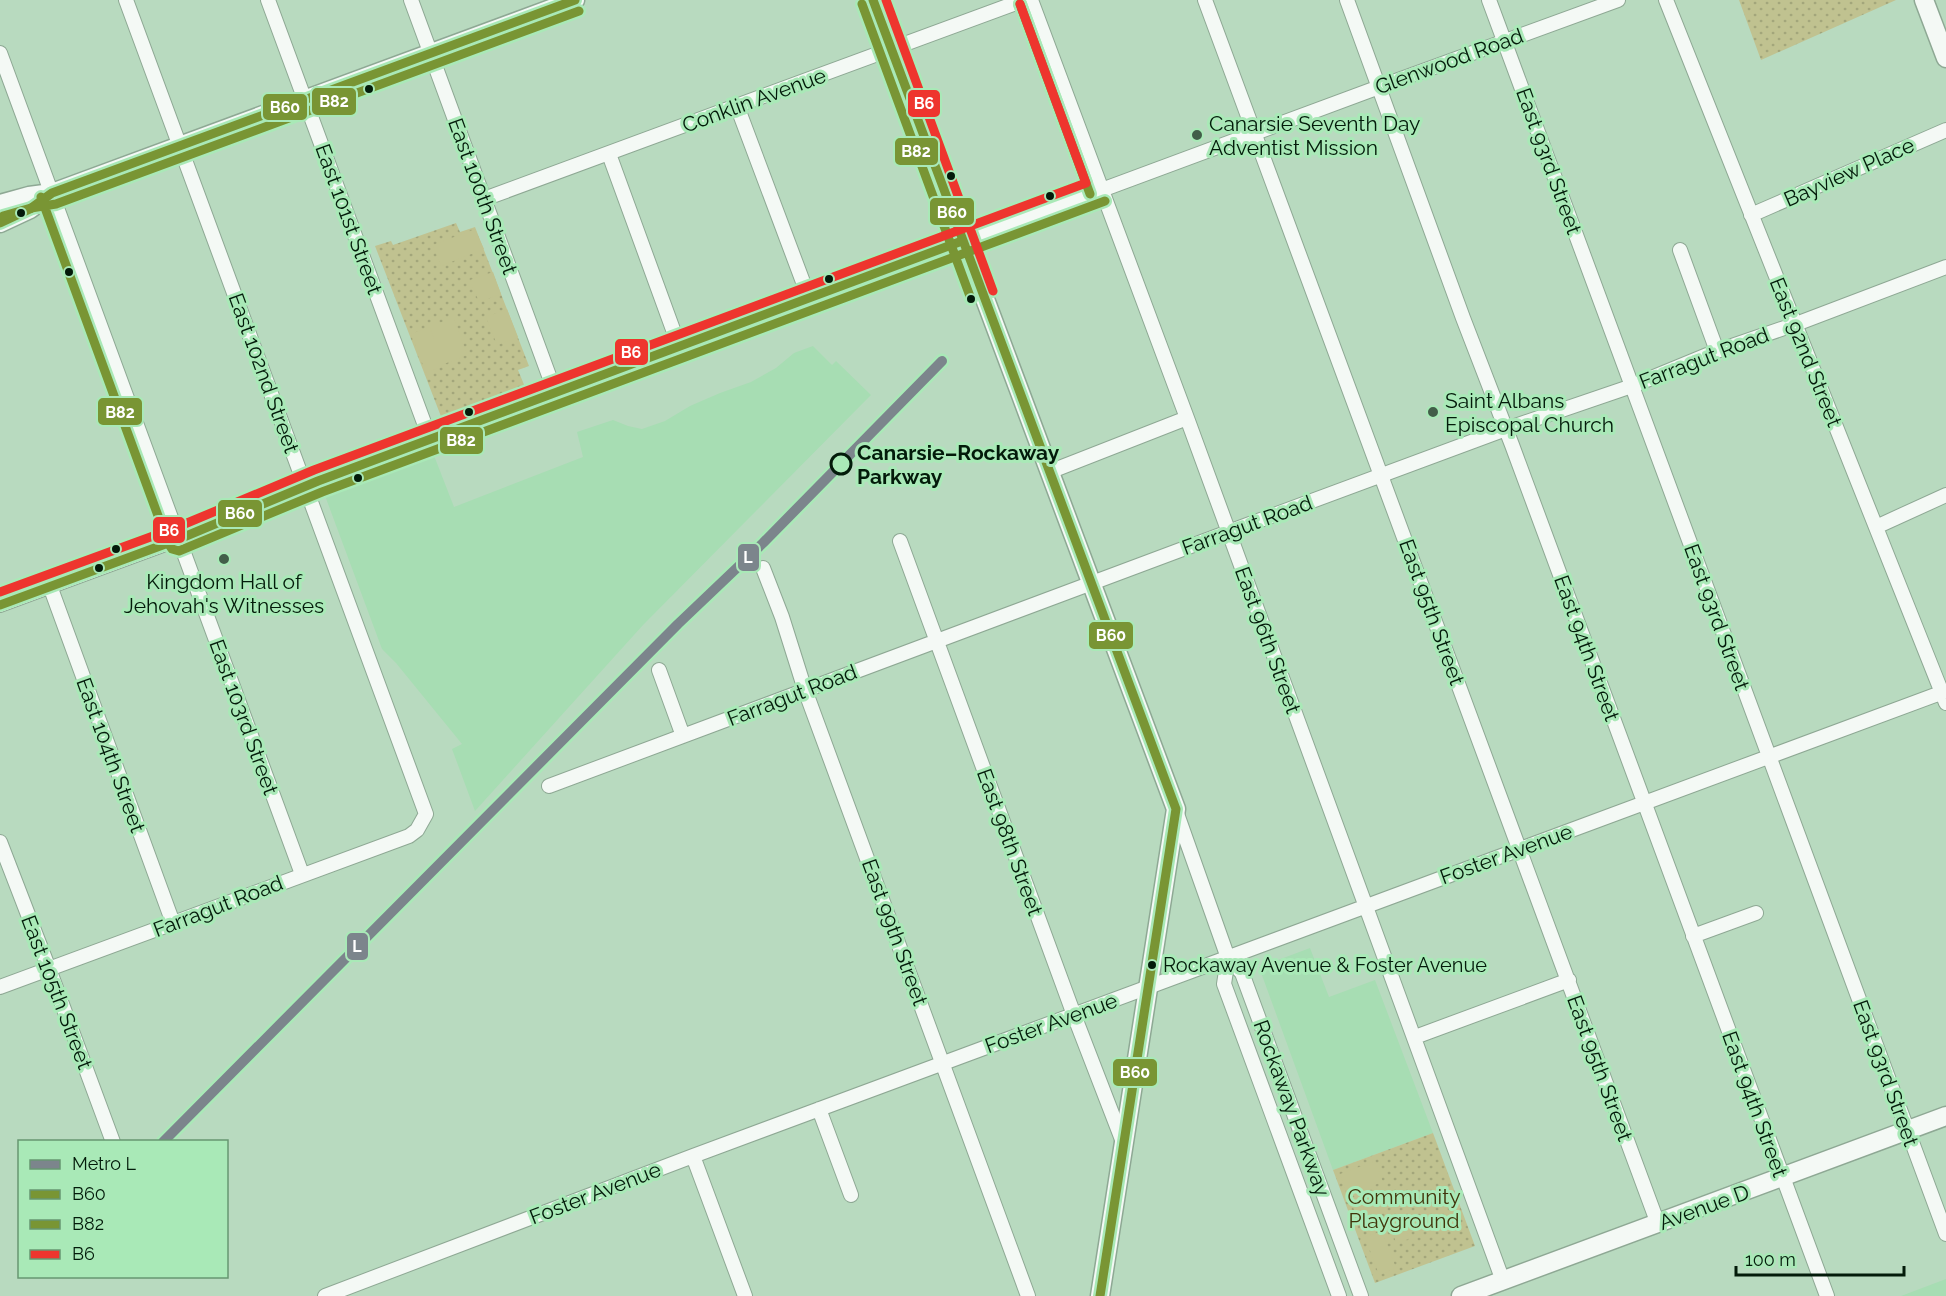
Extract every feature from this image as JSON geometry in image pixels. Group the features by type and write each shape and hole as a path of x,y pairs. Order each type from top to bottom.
{"street":[{"name":"East 102nd Street","path":"126,0 426,814"},
{"name":"East 101st Street","path":"268,0 430,439"},
{"name":"East 100th Street","path":"411,0 555,392"},
{"path":"0,204 29,196 52,193 431,54 553,4 575,0"},
{"name":"Rockaway Parkway","path":"873,0 1176,809 1228,958 1242,973 1361,1296"},
{"name":"Conklin Avenue","path":"484,200 1024,0"},
{"name":"East 96th Street","path":"1031,0 1367,906 1503,1281"},
{"name":"East 95th Street","path":"1205,0 1658,1224"},
{"name":"East 94th Street","path":"1347,0 1827,1296"},
{"name":"East 93rd Street","path":"1489,0 1946,1234"},
{"name":"Glenwood Road","path":"0,605 178,538 306,485 1618,0"},
{"name":"East 92nd Street","path":"1666,0 1945,696"},
{"path":"1924,0 1946,58"},
{"name":"East 103rd Street","path":"0,53 302,874"},
{"path":"737,106 809,298"},
{"name":"Bayview Place","path":"1751,215 1946,130"},
{"path":"609,154 680,346"},
{"path":"0,223 30,209 52,193"},
{"path":"1680,250 1717,351"},
{"name":"Farragut Road","path":"549,786 1506,429 1632,386 1717,351 1796,324 1946,267"},
{"path":"1049,472 1187,418"},
{"path":"1876,527 1946,495"},
{"name":"East 98th Street","path":"900,541 1123,1142"},
{"name":"East 99th Street","path":"764,568 805,690 1028,1296"},
{"name":"East 104th Street","path":"50,586 173,923"},
{"path":"659,670 683,736"},
{"name":"Foster Avenue","path":"325,1296 693,1156 1519,849 1769,757 1945,696"},
{"path":"1100,1296 1176,809"},
{"name":"Farragut Road","path":"0,987 409,836 417,830 426,814"},
{"name":"East 105th Street","path":"0,842 112,1140"},
{"path":"1693,936 1756,913"},
{"name":"Rockaway Parkway","path":"1228,958 1224,984 1339,1296"},
{"path":"1414,1037 1569,980"},
{"path":"819,1109 851,1195"},
{"name":"Avenue D","path":"1461,1296 1946,1116"},
{"path":"693,1156 745,1296"}],"shaded area":[{"path":"813,346 832,365 836,361 871,395 643,625 475,811 452,749 462,744 382,649 324,493 433,453 454,507 583,457 577,432 613,420 642,429 665,421 690,406 751,382 776,368 794,353"},
{"path":"1310,948 1329,997 1375,980 1433,1133 1333,1170 1259,967"},
{"path":"1946,1279 1946,1296 1901,1296"}],"green space":[{"path":"1739,0 1896,0 1761,60"},
{"path":"456,223 460,232 475,227 529,366 518,370 525,387 442,419 375,246 391,241 393,245"},
{"path":"475,229 484,249 441,266 433,245"},
{"path":"493,272 501,294 479,302 470,280"},
{"path":"507,309 518,337 497,345 486,317"},
{"path":"454,318 467,355 426,373 411,334 429,327 434,339 430,326"},
{"name":"Community Playground","path":"1433,1133 1475,1246 1375,1283 1333,1170"},
{"path":"1375,1161 1383,1182 1347,1194 1340,1174"},
{"path":"1385,1186 1392,1206 1357,1219 1350,1198"},
{"path":"1402,1220 1409,1239 1396,1243 1390,1224"},
{"path":"1382,1231 1396,1268 1379,1275 1365,1237"}],"metro line":[{"name":"L","path":"165,1140 942,361"}],"transit line":[{"name":"B60","path":"0,223 30,209 52,193 575,0"},
{"name":"B60","path":"873,0 1176,809 1100,1296"},
{"name":"B6","path":"886,0 993,291"},
{"name":"B82","path":"862,4 971,299"},
{"name":"B82","path":"1020,4 1090,194"},
{"name":"B6","path":"0,592 175,528 314,470 1086,183 1020,4"},
{"name":"B82","path":"3,216 56,204 579,11"},
{"name":"B82","path":"41,197 168,543 172,549 179,551 322,492 1105,201"},
{"name":"B60","path":"0,605 179,539 318,481 962,241"}],"place":[{"name":"Canarsie Seventh Day Adventist Mission","path":"1197,135"},
{"name":"Saint Albans Episcopal Church","path":"1433,412"},
{"name":"Canarsie–Rockaway Parkway","path":"841,464"},
{"name":"Kingdom Hall of Jehovah's Witnesses","path":"224,559"},
{"name":"Rockaway Avenue & Foster Avenue","path":"1152,965"}]}
